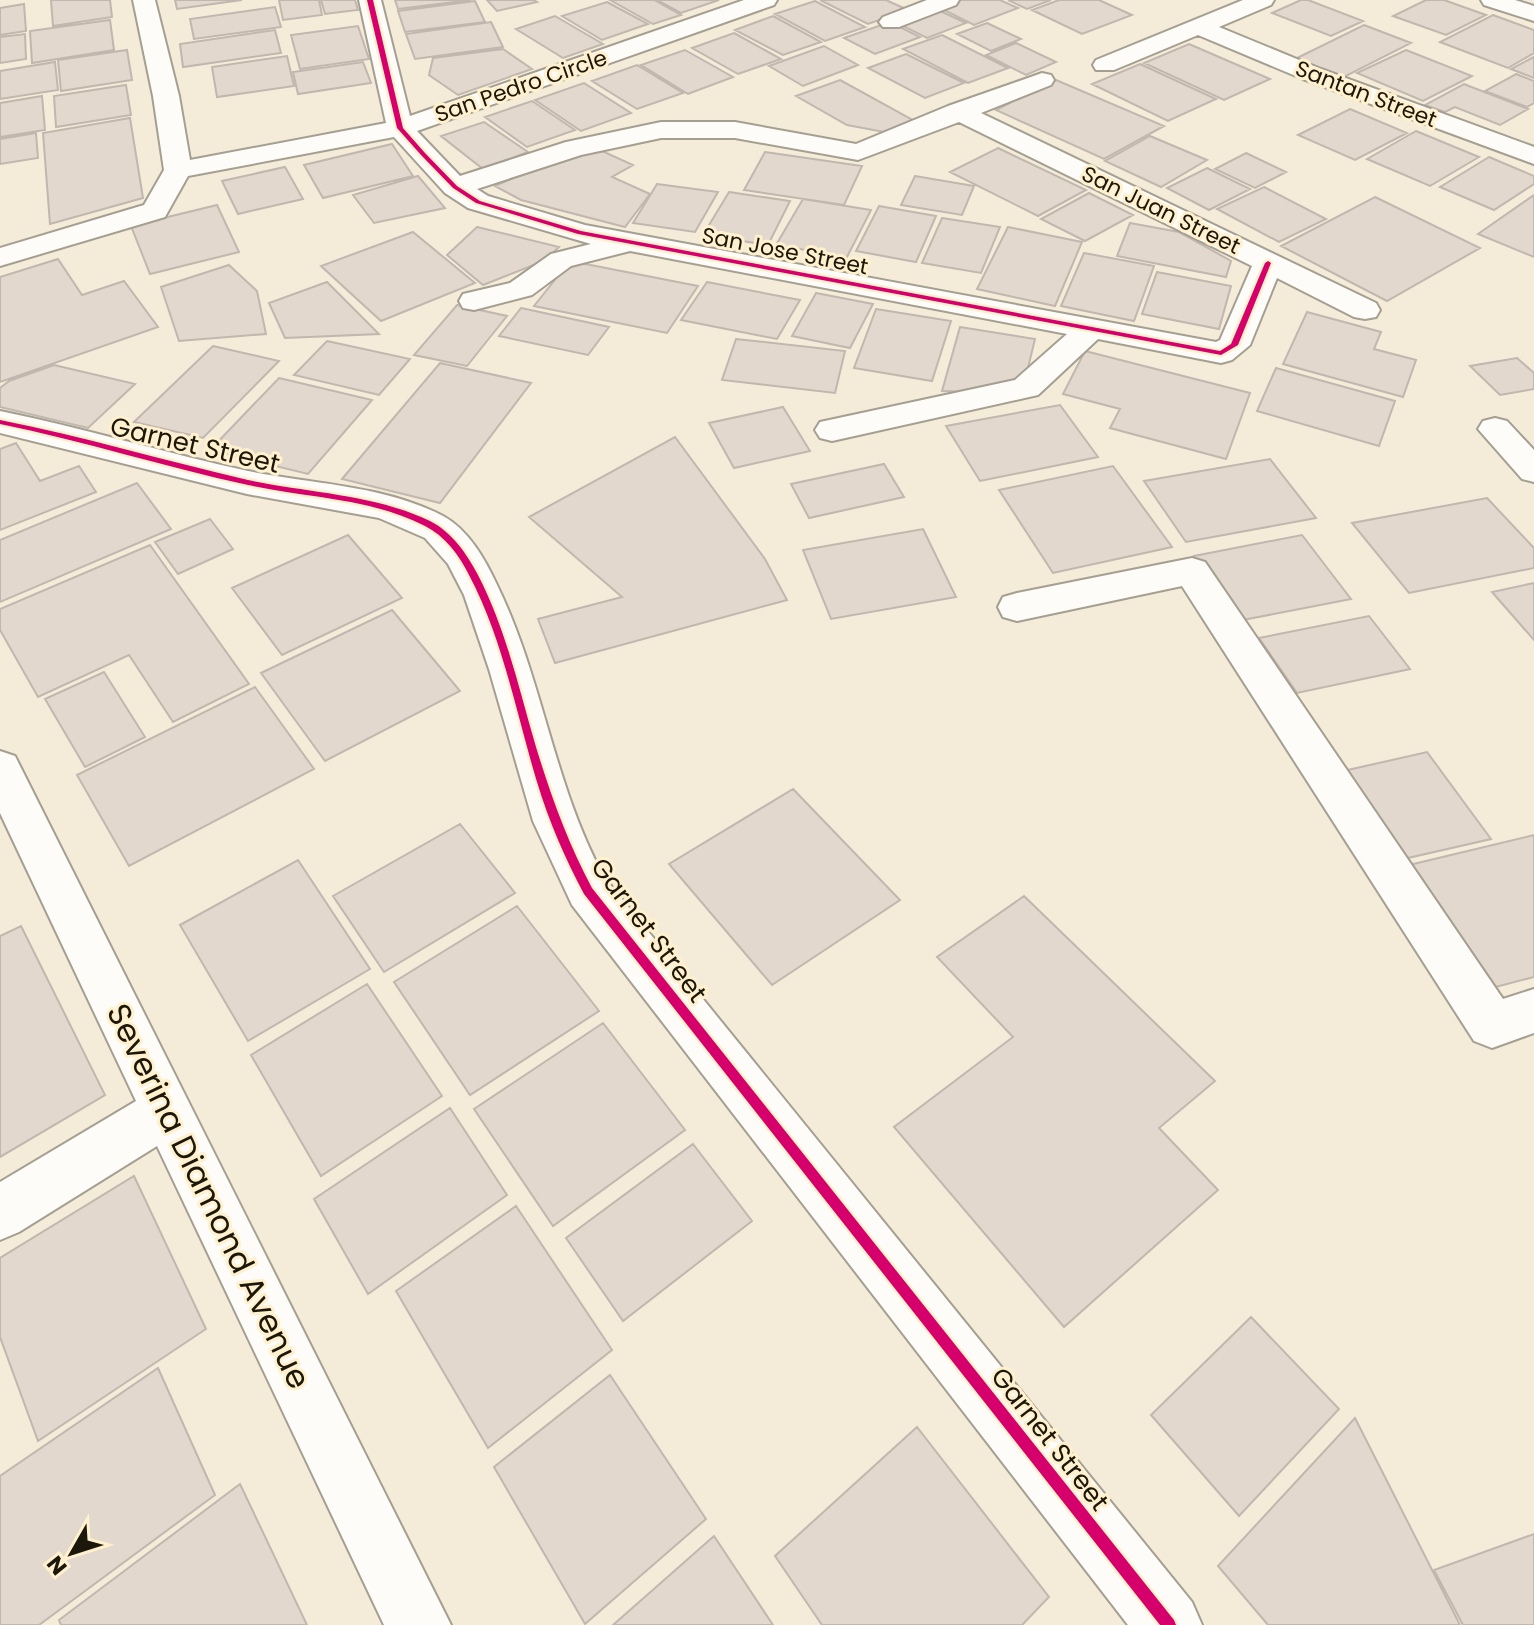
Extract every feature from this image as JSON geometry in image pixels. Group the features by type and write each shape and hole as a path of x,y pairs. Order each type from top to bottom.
{"street":[{"path":"0,257 155,211 178,170 166,96 144,0"},
{"name":"San Jose Street","path":"370,0 400,128 455,187 478,202 580,233 1221,353 1234,345 1268,263"},
{"name":"San Pedro Circle","path":"178,170 400,128 766,0"},
{"path":"891,22 948,0"},
{"path":"1105,65 1263,0"},
{"path":"1492,0 1534,14"},
{"name":"Santan Street","path":"1199,27 1312,74 1534,156"},
{"path":"455,187 575,148 661,130 735,130 858,152 1042,80"},
{"name":"San Juan Street","path":"957,111 1365,310"},
{"path":"474,301 521,289 561,260 633,243"},
{"path":"832,430 1026,388 1090,330"},
{"name":"Garnet Street","path":"0,422 250,482 383,508 430,524 452,543 483,596 572,865 588,891 1169,1625"},
{"path":"1495,429 1534,471"},
{"path":"1017,607 1192,571 1513,1018"},
{"name":"Severina Diamond Avenue","path":"0,768 418,1625"},
{"path":"0,1213 167,1111"}],"building":[{"path":"51,0 110,0 112,17 53,26"},
{"path":"175,0 242,0 177,9"},
{"path":"279,0 319,0 322,15 283,20"},
{"path":"321,0 355,0 358,10 325,14"},
{"path":"395,0 471,0 398,9"},
{"path":"487,0 534,0 537,2 497,11"},
{"path":"610,0 654,0 681,15 653,24"},
{"path":"657,0 719,0 681,13"},
{"path":"820,0 886,0 908,10 868,24"},
{"path":"957,0 1000,0 1018,8 974,25 938,7"},
{"path":"1008,0 1051,0 1027,9"},
{"path":"1059,0 1099,0 1132,15 1082,34 1032,10"},
{"path":"1301,0 1363,21 1331,36 1272,13"},
{"path":"1426,0 1444,0 1486,15 1446,35 1393,16"},
{"path":"475,1 485,22 405,32 398,11"},
{"path":"815,1 865,27 825,41 775,14"},
{"path":"607,2 648,24 602,40 562,16"},
{"path":"24,4 26,31 0,35 0,8"},
{"path":"275,7 281,27 194,39 190,19"},
{"path":"936,9 966,23 927,38 897,23"},
{"path":"1493,15 1534,30 1534,53 1508,68 1440,42"},
{"path":"555,16 603,44 563,58 516,29"},
{"path":"773,16 821,42 783,55 735,30"},
{"path":"110,20 114,50 32,63 30,31"},
{"path":"491,22 503,47 415,59 406,34"},
{"path":"890,22 920,37 875,54 844,38"},
{"path":"987,23 1021,39 991,51 957,34"},
{"path":"1364,25 1411,43 1340,79 1293,60"},
{"path":"358,26 369,59 300,69 291,35"},
{"path":"275,30 281,53 183,67 180,44"},
{"path":"734,33 781,59 738,74 692,48"},
{"path":"25,34 26,59 0,63 0,37"},
{"path":"942,35 1008,68 968,83 903,49"},
{"path":"1016,43 1056,62 1026,75 986,55"},
{"path":"1189,44 1270,79 1224,100 1144,63"},
{"path":"824,46 858,65 803,86 769,66"},
{"path":"503,49 532,69 458,95 429,75 433,58"},
{"path":"127,50 132,80 61,91 58,60"},
{"path":"685,50 733,77 688,94 641,65"},
{"path":"1406,50 1472,76 1423,101 1357,73"},
{"path":"906,54 964,83 925,98 868,68"},
{"path":"287,56 294,86 217,97 212,67"},
{"path":"1534,57 1534,78 1511,69"},
{"path":"55,62 58,90 0,99 0,71"},
{"path":"363,62 371,83 298,94 293,72"},
{"path":"1140,64 1216,99 1168,121 1092,84"},
{"path":"637,65 683,93 637,109 592,81"},
{"path":"1516,74 1534,81 1534,103 1527,107 1485,91"},
{"path":"840,80 913,120 884,132 847,125 796,96"},
{"path":"1056,80 1164,126 1104,159 996,110"},
{"path":"584,83 631,113 581,131 535,100"},
{"path":"1464,84 1528,109 1500,125 1455,107 1445,112 1425,105"},
{"path":"126,85 131,115 56,127 54,96"},
{"path":"42,96 45,130 0,137 0,103"},
{"path":"532,101 575,130 527,147 485,117"},
{"path":"1350,109 1407,133 1355,160 1298,135"},
{"path":"130,118 143,198 50,224 43,133"},
{"path":"484,122 528,152 483,169 441,136"},
{"path":"1416,131 1479,157 1430,186 1367,159"},
{"path":"36,133 38,158 0,164 0,139"},
{"path":"1150,136 1207,160 1161,187 1105,161"},
{"path":"392,144 413,176 323,198 304,165"},
{"path":"589,145 633,165 612,177 650,194 625,227 521,200 495,186"},
{"path":"998,148 1086,190 1038,216 950,172"},
{"path":"765,152 862,166 844,205 744,190"},
{"path":"1246,153 1286,172 1255,188 1215,169"},
{"path":"1489,157 1534,176 1534,184 1494,210 1440,187"},
{"path":"285,167 303,199 238,214 222,181"},
{"path":"1207,168 1250,189 1209,210 1167,188"},
{"path":"418,176 445,208 374,223 353,195"},
{"path":"915,176 974,186 962,215 901,205"},
{"path":"657,184 718,192 695,232 633,223"},
{"path":"1264,187 1326,219 1279,242 1217,209"},
{"path":"729,192 790,201 768,245 703,235"},
{"path":"1089,193 1133,215 1085,241 1041,219"},
{"path":"1534,195 1534,257 1478,234"},
{"path":"1375,197 1480,248 1387,301 1281,246"},
{"path":"803,199 871,210 847,257 776,245"},
{"path":"217,205 239,252 150,274 131,226"},
{"path":"879,206 936,216 916,262 856,251"},
{"path":"942,218 1000,227 981,273 922,263"},
{"path":"1130,223 1179,232 1208,248 1231,261 1226,277 1117,256"},
{"path":"477,227 559,247 544,261 483,285 447,255"},
{"path":"1008,227 1082,242 1055,306 977,289"},
{"path":"413,232 475,283 381,321 321,266"},
{"path":"1084,253 1154,266 1134,321 1061,306"},
{"path":"58,259 82,295 124,281 158,327 0,382 0,277"},
{"path":"570,261 698,286 667,333 534,306"},
{"path":"229,265 257,291 266,334 179,341 161,287"},
{"path":"1157,272 1231,286 1219,329 1142,314"},
{"path":"327,282 379,334 285,338 269,303"},
{"path":"707,282 800,300 777,339 681,320"},
{"path":"816,293 873,304 850,348 792,336"},
{"path":"457,305 507,316 467,366 414,355"},
{"path":"521,308 609,327 588,355 499,336"},
{"path":"876,309 951,321 932,381 854,368"},
{"path":"1307,312 1381,332 1374,349 1416,360 1403,397 1283,364"},
{"path":"960,327 1035,339 1025,380 968,392 942,391"},
{"path":"736,339 845,351 835,393 722,380"},
{"path":"327,341 410,359 379,395 294,375"},
{"path":"213,346 279,361 203,438 134,422"},
{"path":"1085,351 1250,393 1226,459 1110,428 1120,409 1063,394"},
{"path":"1517,358 1534,373 1534,389 1500,395 1470,366"},
{"path":"440,363 531,383 440,503 342,479"},
{"path":"54,365 135,384 88,428 0,407 0,388 9,381"},
{"path":"1276,368 1395,401 1379,446 1257,411"},
{"path":"279,378 372,400 308,474 210,450"},
{"path":"1060,405 1098,457 980,481 946,426"},
{"path":"783,407 810,451 734,468 709,423"},
{"path":"675,437 765,559 787,600 555,663 538,619 622,597 529,517"},
{"path":"16,443 40,481 79,466 96,492 0,530 0,449"},
{"path":"1270,459 1316,518 1186,542 1144,481"},
{"path":"884,464 904,497 809,518 791,484"},
{"path":"1113,466 1172,547 1053,573 999,490"},
{"path":"137,483 171,529 0,602 0,540"},
{"path":"1487,498 1534,548 1534,568 1409,593 1352,523"},
{"path":"210,519 233,549 178,574 155,542"},
{"path":"923,529 956,597 831,619 803,550"},
{"path":"348,535 402,598 282,655 232,588"},
{"path":"1302,535 1351,599 1238,621 1194,556"},
{"path":"150,545 249,684 173,722 129,655 38,697 0,630 0,609"},
{"path":"1534,583 1534,640 1492,592"},
{"path":"392,610 460,691 325,761 261,673"},
{"path":"1369,616 1410,669 1297,693 1259,638"},
{"path":"104,672 145,737 85,767 45,699"},
{"path":"255,687 314,769 129,866 77,775"},
{"path":"1427,752 1491,839 1399,860 1339,772"},
{"path":"793,789 900,900 772,985 669,864"},
{"path":"460,824 515,893 384,972 333,896"},
{"path":"1534,835 1534,977 1480,991 1397,868"},
{"path":"298,860 370,969 248,1041 180,925"},
{"path":"1024,896 1215,1081 1159,1128 1218,1190 1064,1327 894,1127 1013,1037 937,957"},
{"path":"517,906 599,1011 470,1095 394,982"},
{"path":"21,926 105,1095 0,1157 0,936"},
{"path":"367,984 442,1096 321,1176 251,1055"},
{"path":"603,1023 685,1130 553,1226 474,1109"},
{"path":"450,1108 507,1195 368,1294 314,1199"},
{"path":"693,1144 752,1221 623,1321 566,1238"},
{"path":"134,1176 206,1329 38,1441 0,1337 0,1258"},
{"path":"516,1206 612,1350 488,1448 396,1291"},
{"path":"1251,1317 1339,1409 1239,1516 1151,1415"},
{"path":"158,1368 215,1495 39,1625 0,1625 0,1476"},
{"path":"610,1375 706,1519 585,1624 494,1467"},
{"path":"1355,1418 1460,1625 1268,1625 1218,1566"},
{"path":"917,1427 1049,1597 1022,1625 822,1625 775,1556"},
{"path":"240,1484 307,1625 61,1625 59,1620"},
{"path":"1534,1534 1534,1625 1463,1625 1434,1570"},
{"path":"714,1536 773,1625 613,1625"}],"cycle path":[{"path":"370,0 400,128 423,154 455,187 478,202 580,233 1221,353 1234,345 1268,263"},
{"path":"0,422 247,482 387,508 429,524 447,537 468,565 483,595 497,631 555,821 588,891 1169,1625"}]}
